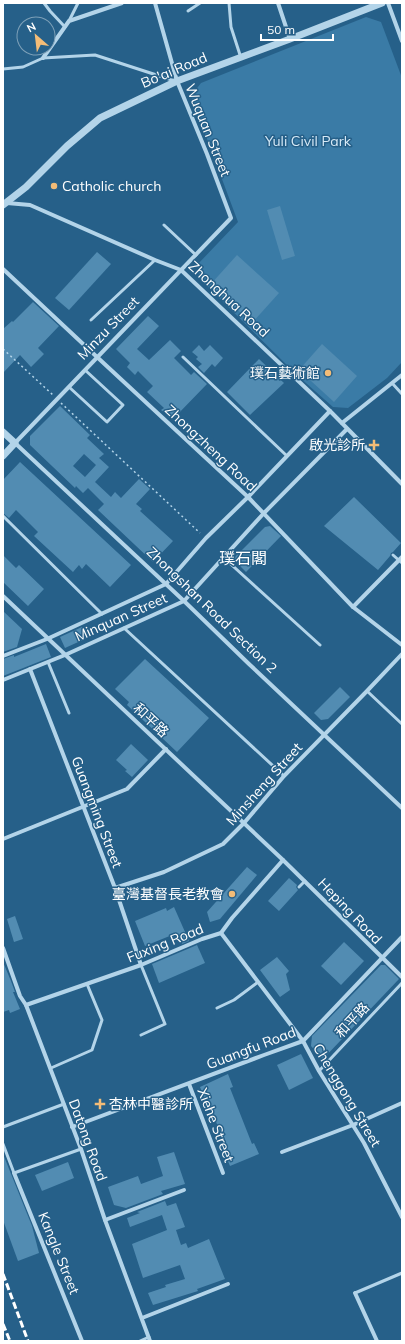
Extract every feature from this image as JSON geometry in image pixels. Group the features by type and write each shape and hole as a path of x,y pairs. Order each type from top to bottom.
{"street":[{"path":"43,58 69,21 122,3"},
{"name":"Wuquan Street","path":"155,3 177,81 231,218"},
{"path":"278,3 290,39"},
{"name":"Bo'ai Road","path":"4,204 26,187 67,146 100,118 177,81 241,58 382,3"},
{"path":"388,3 402,41"},
{"path":"3,195 4,204"},
{"name":"Zhonghua Road","path":"4,204 30,205 181,270 330,411 402,484"},
{"name":"Minzu Street","path":"3,456 231,218"},
{"name":"Zhongzheng Road","path":"3,269 248,496 353,607 402,645"},
{"path":"342,423 402,375"},
{"name":"Minquan Street","path":"3,656 47,639 166,584 206,538 330,411"},
{"name":"Minquan Street","path":"3,680 65,655 184,601 264,513 347,428"},
{"name":"Zhongshan Road Section 2","path":"3,432 402,808"},
{"path":"353,607 401,560"},
{"name":"和平路","path":"3,596 47,639 284,860"},
{"name":"Minsheng Street","path":"115,888 164,872 223,844 244,823 284,776 402,654"},
{"name":"Guangming Street","path":"30,669 115,888 141,965"},
{"path":"3,839 128,789 166,749"},
{"name":"Heping Road","path":"284,860 402,978"},
{"name":"Fuxing Road","path":"26,1005 141,965 202,939 221,933 232,918 284,860"},
{"name":"Chenggong Street","path":"221,933 303,1042 319,1071 364,1143 402,1217"},
{"name":"Guangfu Road","path":"72,1127 264,1055 303,1042 402,937"},
{"name":"Datong Road","path":"3,948 20,996 26,1005 51,1068 105,1220 150,1339"},
{"name":"Xiehe Street","path":"188,1084 223,1173"},
{"path":"282,1152 353,1125 402,1103"},
{"name":"Kangle Street","path":"14,1172 82,1341"},
{"path":"105,1220 184,1190"},
{"path":"142,1318 228,1284"},
{"path":"355,1293 377,1341"}],"lane":[{"path":"44,3 65,27"},
{"path":"69,21 78,3"},
{"path":"188,11 200,3"},
{"path":"229,3 231,27 241,58"},
{"path":"3,69 23,67 43,58 95,55 177,81"},
{"path":"164,225 196,254"},
{"path":"91,320 155,260"},
{"path":"183,357 287,456"},
{"path":"69,387 107,422 118,411 123,405 85,370"},
{"path":"392,382 402,394"},
{"path":"3,516 102,614"},
{"path":"393,555 401,560"},
{"path":"224,558 320,645"},
{"path":"123,628 284,776"},
{"path":"48,662 69,713"},
{"path":"367,691 402,724"},
{"path":"299,887 305,880"},
{"path":"141,965 165,1024 141,1035"},
{"path":"217,1008 234,1000 258,982"},
{"name":"和平路","path":"319,1071 402,983"},
{"path":"51,1068 92,1050 102,1020 87,984"},
{"path":"3,1128 64,1104"},
{"path":"3,1144 14,1172 81,1149"},
{"path":"355,1293 402,1273"},
{"path":"140,1341 150,1339"}],"path":[{"path":"3,348 206,538"}],"green space":[{"name":"Yuli Civil Park","path":"366,17 381,22 402,78 402,362 387,378 348,408 333,407 298,376 199,278 198,264 238,222 191,96 201,83"}],"building":[{"path":"280,206 295,256 282,260 267,210"},
{"path":"97,252 111,264 69,310 55,298"},
{"path":"237,255 279,293 252,323 210,285"},
{"path":"33,302 59,326 38,348 44,354 31,367 20,355 3,373 3,329 12,321 13,322"},
{"path":"148,316 159,326 137,349 149,360 170,340 181,351 174,358 191,375 194,372 207,384 175,417 172,415 169,418 167,414 161,410 164,408 147,392 153,386 138,371 135,375 127,367 130,363 116,349"},
{"name":"璞石藝術館","path":"322,344 357,376 334,402 299,370"},
{"path":"199,345 204,351 210,345 223,358 215,367 212,364 204,373 198,367 202,364 196,359 198,357 192,352"},
{"path":"259,359 284,383 250,415 227,392"},
{"path":"60,406 90,435 87,438 104,454 99,458 109,467 95,482 111,497 115,492 121,498 139,479 150,489 136,504 142,509 140,511 173,541 153,562 98,510 104,504 88,488 83,493 76,486 75,488 30,445 30,436","holes":["84,454 96,465 85,477 73,466"]},
{"path":"20,462 131,565 110,587 86,564 82,569 79,565 73,572 34,536 38,532 16,510 9,518 3,513 3,480"},
{"path":"354,497 401,543 378,570 324,526"},
{"path":"270,526 281,536 246,572 233,559 265,527"},
{"path":"3,555 16,568 19,565 44,589 28,606 3,582"},
{"path":"3,611 22,629 17,647 3,652"},
{"path":"82,627 87,638 65,648 60,637"},
{"path":"46,644 51,657 3,676 3,659 14,655 14,657"},
{"path":"145,659 209,718 177,752 127,705 129,702 115,689"},
{"path":"340,687 350,697 328,719 321,720 314,713"},
{"path":"131,744 148,760 132,777 116,760"},
{"name":"臺灣基督長老教會","path":"247,867 257,875 220,919 210,922 207,912"},
{"path":"289,878 297,885 296,887 298,890 279,911 268,901"},
{"path":"174,907 189,941 182,944 177,933 145,946 135,921 166,908 167,911"},
{"path":"15,916 23,939 14,942 7,919"},
{"path":"344,942 364,961 341,985 321,966"},
{"path":"197,945 205,963 159,983 152,964"},
{"path":"277,957 289,971 286,974 290,990 280,997 260,970"},
{"path":"3,962 20,1009 10,1013 9,1010 3,1012"},
{"path":"381,965 385,965 399,979 323,1059 311,1046 312,1036"},
{"path":"301,1054 313,1078 289,1090 277,1065"},
{"path":"228,1074 233,1087 230,1088 252,1144 254,1143 259,1154 230,1166 225,1154 228,1153 207,1098 205,1099 200,1087"},
{"path":"174,1152 185,1184 161,1191 163,1194 126,1208 114,1205 108,1187 138,1176 141,1184 163,1176 157,1157"},
{"path":"3,1154 32,1226 39,1253 18,1261 3,1220"},
{"path":"68,1162 74,1178 42,1191 35,1175"},
{"path":"165,1201 167,1206 176,1203 185,1227 176,1230 181,1245 186,1243 188,1248 209,1239 225,1279 197,1289 198,1291 153,1305 148,1293 166,1287 165,1285 185,1279 180,1265 143,1278 132,1244 167,1230 162,1215 130,1227 127,1218 140,1213 137,1212"}],"railway":[{"path":"3,1274 28,1341"},
{"path":"3,1324 10,1341"}],"place":[{"name":"Catholic church","path":"54,186"},
{"name":"璞石藝術館","path":"328,373"},
{"name":"啟光診所","path":"374,445"},
{"name":"臺灣基督長老教會","path":"232,894"},
{"name":"杏林中醫診所","path":"100,1104"}],"district":[{"name":"璞石閣","path":"243,558"}]}
